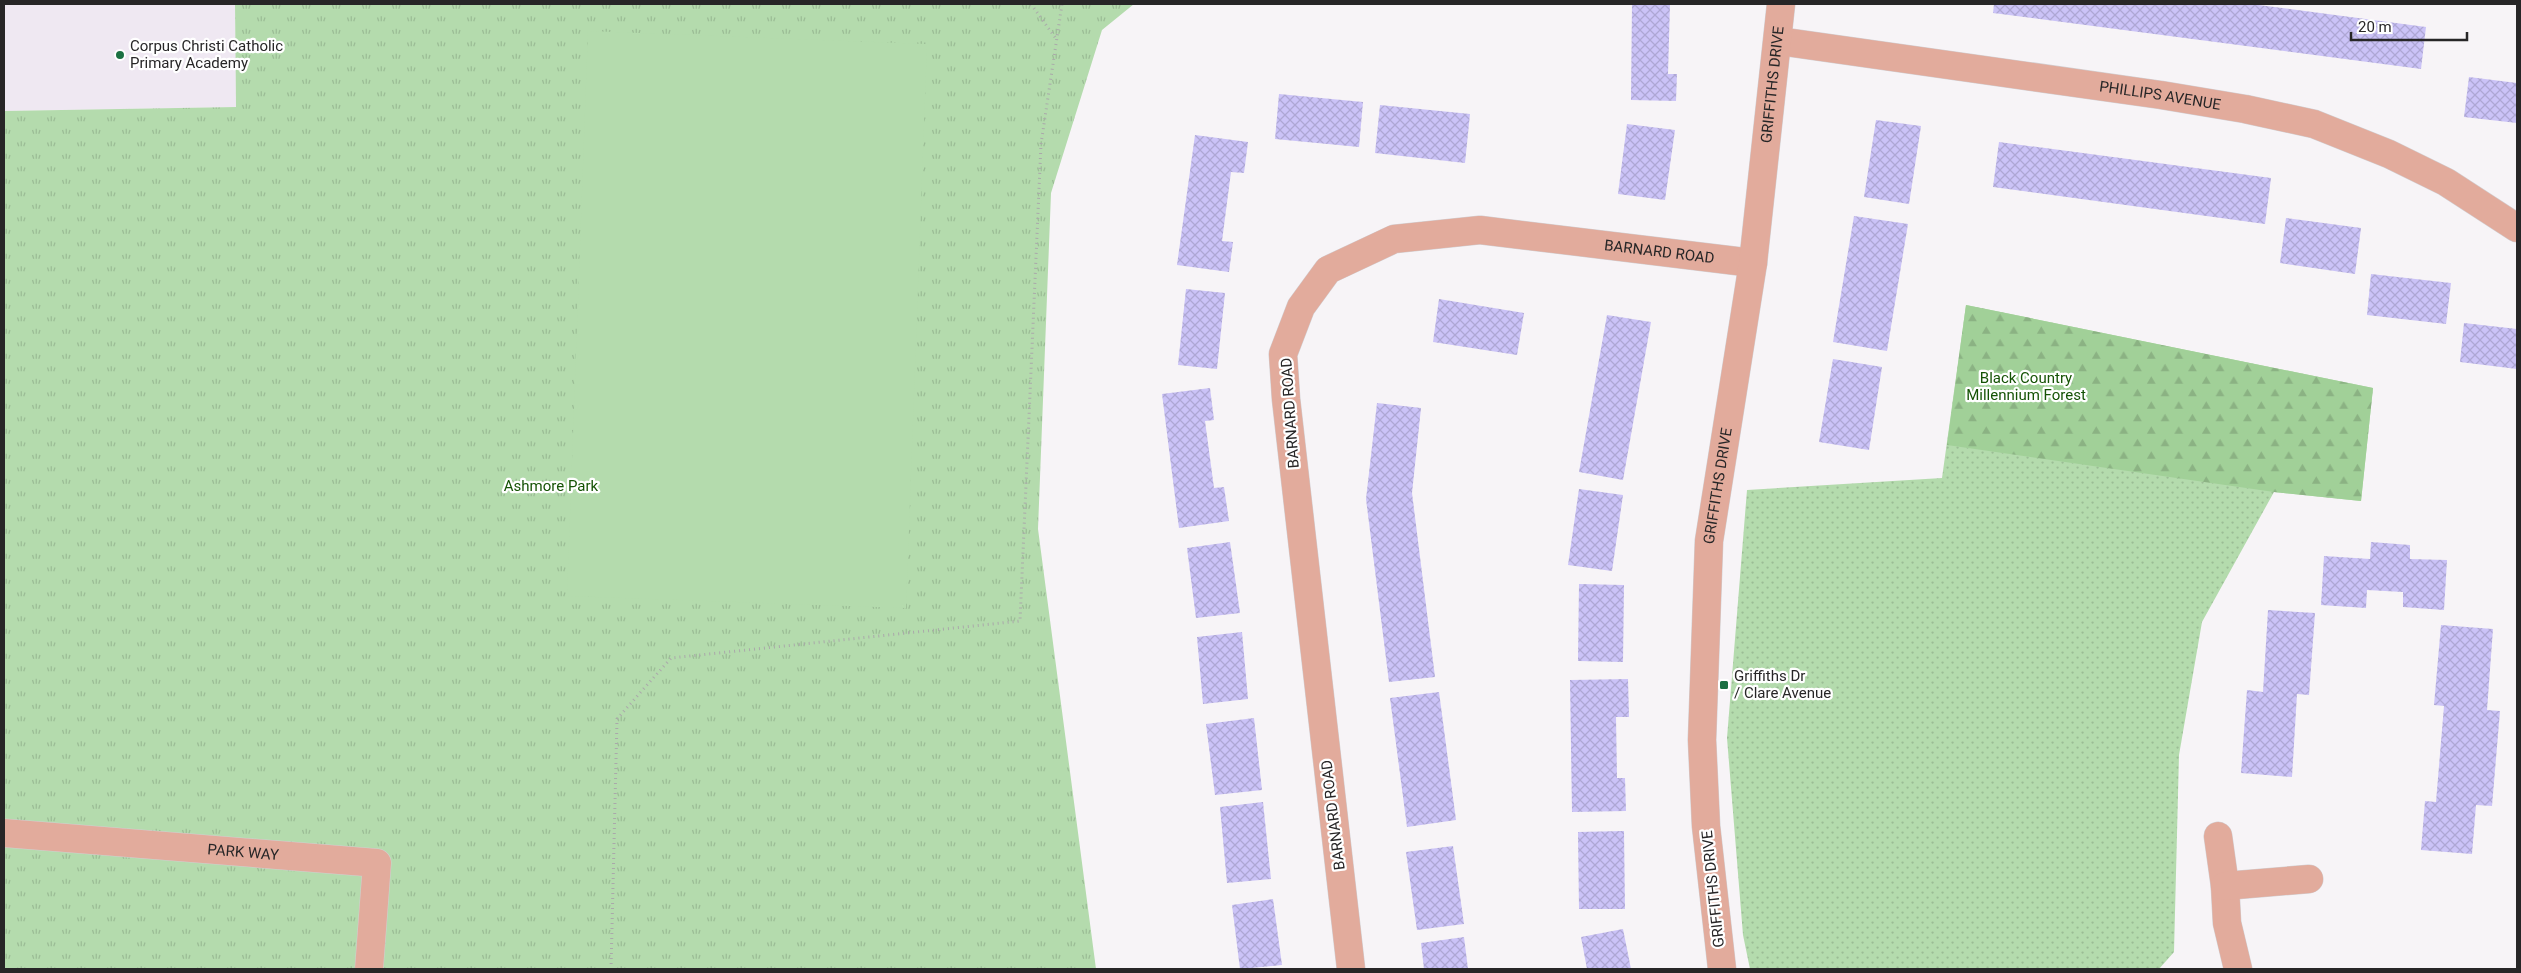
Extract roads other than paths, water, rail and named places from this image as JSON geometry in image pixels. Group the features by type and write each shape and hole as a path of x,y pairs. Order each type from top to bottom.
{"street":[{"name":"GRIFFITHS DRIVE","path":"1722,969 1706,826 1702,740 1710,541 1753,263 1779,41 1781,4"},
{"name":"PHILLIPS AVENUE","path":"1779,41 2161,95 2245,109 2314,124 2389,154 2446,182 2517,228"},
{"name":"BARNARD ROAD","path":"1351,969 1286,399 1283,354 1301,307 1328,270 1394,239 1444,233 1480,230 1753,263"},
{"name":"PARK WAY","path":"4,833 377,862 369,969"},
{"path":"2218,836 2225,886 2230,966"},
{"path":"2225,886 2309,878"}],"place":[{"name":"Corpus Christi Catholic Primary Academy","path":"120,55"},
{"name":"Griffiths Dr / Clare Avenue","path":"1724,685"}],"park label":[{"name":"Black Country Millennium Forest","path":"2026,386"},
{"name":"Ashmore Park","path":"551,486"}]}
